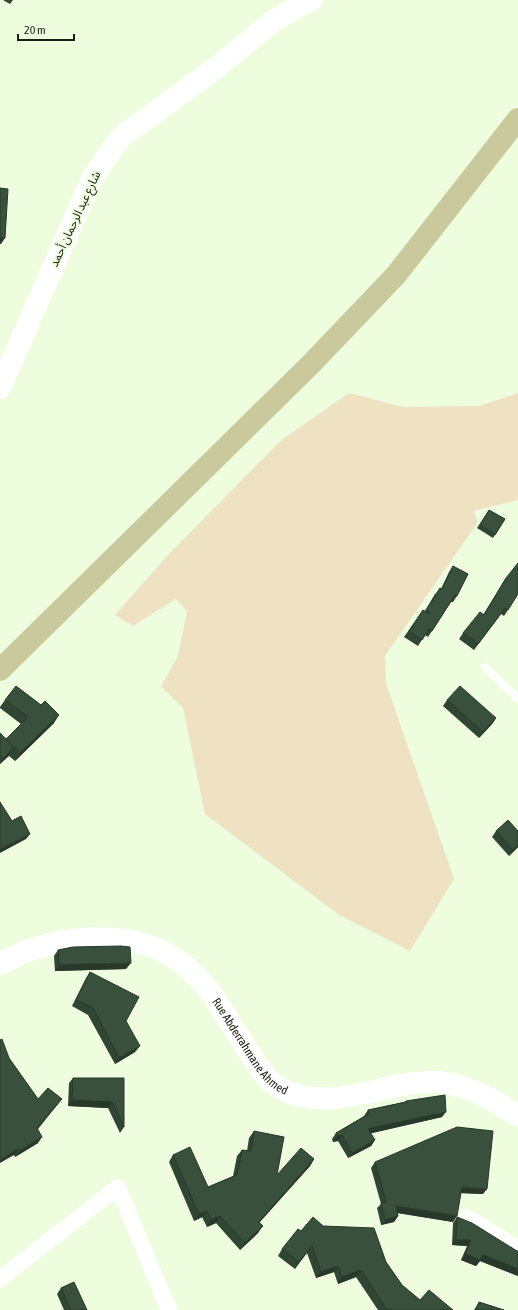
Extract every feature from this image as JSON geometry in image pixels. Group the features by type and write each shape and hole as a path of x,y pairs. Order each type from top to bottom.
{"main road":[{"name":"شارع عبد الرحمان أحمد","path":"0,388 93,177 121,138 216,68 272,22 312,0"},
{"path":"0,670 311,364 396,275 518,119"},
{"name":"Rue Abderrahmane Ahmed","path":"0,964 26,951 68,941 117,939 140,942 160,949 179,961 194,974 209,991 269,1079 284,1090 324,1099 435,1082 466,1087 489,1098 518,1116"}],"street":[{"path":"0,1279 118,1187 169,1310"},
{"path":"467,1217 518,1249"}],"lane":[{"path":"485,667 518,699"}],"shaded area":[{"path":"349,393 403,407 479,406 518,393 518,500 474,511 478,522 385,656 386,683 454,879 410,951 339,915 205,814 183,708 161,686 178,656 187,611 176,599 133,626 115,615 168,555 280,441"}],"building":[{"path":"0,188 8,189 5,238 0,238"},
{"path":"489,510 505,519 495,535 480,525"},
{"path":"518,563 518,594 508,610 505,608 478,644 463,633 480,612 484,615 506,578"},
{"path":"453,566 468,574 457,596 455,595 432,631 429,629 422,640 409,631 423,610 429,614 430,613 426,610 440,588 442,589"},
{"path":"16,686 41,705 45,701 59,715 20,753 6,739 28,717 5,700"},
{"path":"460,686 496,718 483,732 447,700"},
{"path":"0,733 14,747 3,759 0,756"},
{"path":"0,802 12,821 21,816 30,834 0,849"},
{"path":"508,820 518,831 518,845 513,850 496,831"},
{"path":"73,947 130,947 131,963 59,965 58,950"},
{"path":"90,972 139,997 126,1021 140,1046 119,1058 93,1008 76,1000"},
{"path":"2,1039 9,1058 38,1099 48,1088 62,1099 37,1128 42,1137 20,1151 18,1149 0,1160 0,1040"},
{"path":"73,1078 124,1078 124,1127 112,1102 72,1100"},
{"path":"445,1095 446,1112 368,1129 375,1140 352,1153 342,1135 337,1136 336,1133 369,1114 368,1110 406,1101"},
{"path":"457,1127 493,1131 487,1189 462,1187 457,1216 396,1206 398,1216 385,1220 381,1203 386,1202 375,1162"},
{"path":"254,1131 284,1137 277,1175 301,1148 314,1159 259,1222 263,1226 245,1243 220,1216 211,1220 207,1211 199,1214 173,1155 190,1147 208,1187 237,1175 242,1150 251,1151"},
{"path":"313,1217 323,1226 374,1228 386,1262 402,1285 420,1300 429,1290 453,1310 387,1310 361,1270 342,1277 338,1266 321,1272 312,1246 299,1262 282,1249 298,1229 301,1231"},
{"path":"457,1217 472,1223 518,1251 518,1269 483,1255 480,1260 465,1254 471,1240 456,1240"},
{"path":"74,1282 87,1310 71,1310 61,1288"},
{"path":"479,1302 504,1310 476,1310"}]}
